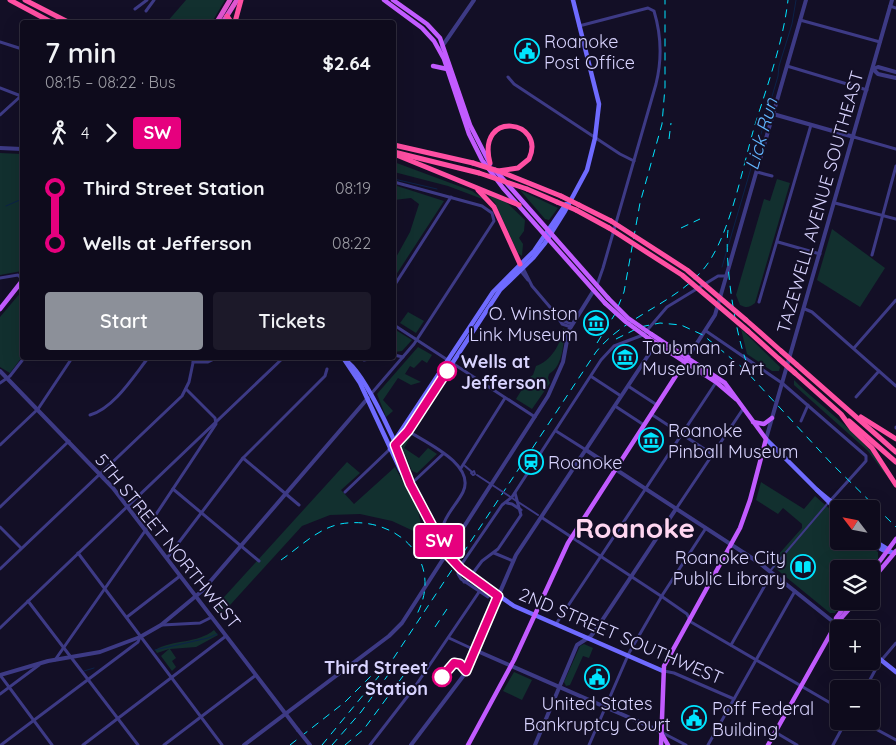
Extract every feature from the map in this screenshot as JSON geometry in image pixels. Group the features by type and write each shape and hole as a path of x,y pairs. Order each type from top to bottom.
{"highway":[{"path":"10,0 48,20"},
{"path":"25,0 64,20"},
{"path":"218,20 230,0"},
{"path":"224,20 237,0"},
{"path":"236,20 242,0"},
{"path":"55,16 67,20"},
{"path":"227,16 230,20"},
{"path":"490,163 487,144 494,132 504,126 519,127 530,138 532,152 524,164 511,170 498,171"},
{"path":"396,145 474,163 518,178 561,196 611,221 672,260 746,320 896,452"},
{"path":"396,153 479,172 527,189 576,210 610,228 682,275 896,462"},
{"path":"396,154 518,205"},
{"path":"466,184 482,193 491,202 521,267"},
{"path":"845,406 896,439"},
{"path":"841,414 852,429 872,448 896,485"}],"main road":[{"path":"384,0 426,31 442,48 466,128 476,150 489,171 546,237 594,290 628,318 650,336 730,388 766,439 829,501"},
{"path":"393,0 429,26 442,48 470,125 490,163 597,285 607,300"},
{"path":"394,444 408,431 495,288 521,267 546,237 587,170 595,138 599,104 573,0"},
{"path":"433,66 447,69"},
{"path":"0,309 20,283"},
{"path":"468,745 510,666 571,537 687,359"},
{"path":"345,360 367,399 402,474 410,484"},
{"path":"346,360 357,370 371,394 410,484"},
{"path":"390,449 450,362"},
{"path":"753,422 764,424 772,418"},
{"path":"660,745 663,671 668,656 732,545 747,509 766,439"},
{"name":"2ND STREET SOUTHWEST","path":"410,484 447,554 473,578 498,596 534,615 663,671"},
{"path":"880,561 896,540"},
{"path":"880,545 888,551"},
{"path":"880,547 895,553 880,570"},
{"path":"839,620 848,610"},
{"path":"768,745 830,635"},
{"path":"882,660 896,672"},
{"path":"660,732 668,745"}],"street":[{"path":"135,9 146,0"},
{"path":"146,11 154,0"},
{"path":"442,48 474,0"},
{"path":"687,359 715,315 806,0"},
{"name":"TAZEWELL AVENUE SOUTHEAST","path":"766,439 836,203 892,0"},
{"path":"890,6 896,8"},
{"path":"579,26 640,10 651,9 655,13 659,34 660,61 656,84 597,285"},
{"path":"800,20 880,42"},
{"path":"0,42 20,48"},
{"path":"787,66 867,90"},
{"path":"873,68 878,67 896,72"},
{"path":"873,68 878,74 896,78"},
{"path":"508,77 514,84 595,138 634,161"},
{"path":"0,88 20,95"},
{"path":"0,115 20,98"},
{"path":"773,114 896,149"},
{"path":"759,302 811,125"},
{"path":"0,148 20,149"},
{"path":"872,255 896,166"},
{"path":"757,172 772,176"},
{"path":"52,745 0,675 55,660 100,652 140,637 161,625 197,596 417,340 492,227 494,218 489,210 452,197 396,183"},
{"path":"396,283 452,197"},
{"path":"836,203 896,219"},
{"path":"778,242 821,254"},
{"path":"521,267 561,322 571,325"},
{"path":"0,278 18,275 20,278"},
{"path":"488,598 464,582 458,574 461,566 502,505 515,492 592,377 601,360 614,346 643,334 667,307 718,276 726,276"},
{"path":"244,745 395,631 552,390 561,369 571,325 594,290"},
{"path":"854,348 895,303"},
{"path":"805,309 812,312 896,386"},
{"path":"396,326 535,417"},
{"path":"706,331 782,383 867,458 771,572 731,645"},
{"path":"411,745 464,675 512,561 540,516 658,341"},
{"path":"396,356 402,358"},
{"path":"0,383 8,377 22,360"},
{"path":"0,445 38,409 71,360"},
{"path":"90,415 108,404 146,360"},
{"path":"0,569 186,389 193,362 208,362 212,360"},
{"path":"0,628 281,360"},
{"path":"166,559 243,458 315,386 324,376 327,369"},
{"name":"5TH STREET NORTHWEST","path":"0,371 69,441 127,507 310,745"},
{"path":"856,397 879,371"},
{"path":"592,377 622,396"},
{"path":"556,625 717,380"},
{"path":"628,386 657,405"},
{"path":"186,389 216,421"},
{"path":"461,468 505,398"},
{"path":"801,421 808,405"},
{"path":"615,406 644,425"},
{"path":"535,745 577,645 597,628 743,409"},
{"path":"652,414 712,454"},
{"path":"55,660 146,531 216,421"},
{"path":"408,431 444,454 461,468 465,477 464,488 444,526 445,532 455,540"},
{"path":"556,431 732,545 771,572 831,620"},
{"path":"0,507 69,441"},
{"path":"345,492 390,449"},
{"path":"410,484 444,454"},
{"path":"243,458 299,505"},
{"path":"465,466 472,474 662,596 687,614 689,619 830,703"},
{"path":"173,489 259,561"},
{"path":"464,582 467,581 482,561 494,553 521,515 515,492"},
{"path":"506,503 512,504 521,510"},
{"path":"0,527 21,548"},
{"path":"589,745 628,657 662,596 706,528"},
{"path":"494,553 512,561"},
{"path":"78,554 222,745"},
{"path":"127,617 180,576"},
{"path":"708,745 795,591"},
{"path":"370,745 449,638 479,592"},
{"path":"28,601 138,745"},
{"path":"161,625 200,623 212,617"},
{"path":"83,745 226,636"},
{"path":"1,745 138,642 140,637"},
{"path":"449,638 686,745"},
{"path":"870,680 882,660 896,643"},
{"path":"0,694 42,663"},
{"name":"2ND STREET SOUTHWEST","path":"663,671 734,699"},
{"path":"164,745 256,675"},
{"path":"833,745 841,730"},
{"path":"878,730 896,740"},
{"path":"775,732 797,745"}],"green space":[{"path":"186,0 225,0 213,20 169,20"},
{"path":"0,153 20,154 20,271 0,275"},
{"path":"396,163 472,191 485,200 448,186 396,173"},
{"path":"777,179 790,183 755,303 749,307 744,307 740,305 736,295 764,199 770,201"},
{"path":"396,186 444,201 396,275 396,257 410,232 419,204 411,198 396,200"},
{"path":"520,190 558,208 549,220 545,219"},
{"path":"486,193 504,200 525,220 524,231 519,238 523,244 522,256 518,253 495,203"},
{"path":"832,229 885,268 860,307 817,280"},
{"path":"20,293 20,360 10,373 0,367 0,317"},
{"path":"408,312 424,321 416,333 400,323"},
{"path":"563,328 566,330 560,360 549,374 550,383 532,409 516,399 526,383 524,381 533,375 536,366 546,360 558,346"},
{"path":"741,329 780,367 779,371 772,371 747,354"},
{"path":"396,330 412,340 402,351 396,352"},
{"path":"418,347 432,355 427,363 422,360 414,368 410,366 405,374 421,382 411,385 398,378 383,400 393,411 386,417 377,394"},
{"path":"794,380 870,450 886,475 868,451 794,385"},
{"path":"411,436 404,448 419,458 428,448 437,454 417,473 412,471 402,447 408,437"},
{"path":"347,462 360,473 341,490 354,504 395,467 418,510 422,529 420,534 392,521 360,514 330,515 302,526 221,615 215,607"},
{"path":"761,482 804,509 815,496 830,509 830,550 875,550 878,552 877,560 830,560 830,610 837,610 835,613 830,613 770,564 802,528 802,524 783,508 778,514 756,500"},
{"path":"214,630 218,635 196,647 170,649 176,658 172,661 176,667 172,671 161,656 169,649 157,653 155,650 170,644 193,640"},
{"path":"584,644 593,648 589,658 583,656 570,685 566,686 564,682 580,646"},
{"path":"514,672 532,680 522,700 503,691"}],"waterway":[{"name":"Lick Run","path":"722,267 778,76 779,66 792,24 796,0"},
{"name":"Lick Run","path":"396,179 437,189"},
{"name":"Lick Run","path":"6,206 20,200"},
{"path":"155,650 208,638 217,634"},
{"path":"84,671 94,668"}],"railway":[{"path":"597,343 615,314 624,292 640,203 662,124 665,87 665,0"},
{"path":"322,745 393,659 596,352 620,329 676,294 701,272 711,259 734,204 778,48 788,0"},
{"path":"669,139 671,123"},
{"path":"681,228 700,219"},
{"path":"728,230 727,244 732,302 741,343 751,372"},
{"path":"616,339 640,327 660,323 681,325 703,335 744,369 831,463 896,527"},
{"path":"281,560 316,534 332,526 360,523 379,526 396,534 410,545 419,559 425,576 424,594 417,614"},
{"path":"435,627 447,609"},
{"path":"332,745 361,712 388,675"},
{"path":"290,745 345,702 371,676"},
{"path":"345,745 364,729 403,676"}],"bus line":[{"name":"SW","path":"442,677 454,663 460,664 466,671 498,596 461,569 447,554 410,484 409,477 395,445 408,431 447,371"}],"place":[{"name":"Roanoke Post Office","path":"527,51"},
{"name":"O. Winston Link Museum","path":"596,323"},
{"name":"Taubman Museum of Art","path":"625,357"},
{"name":"Wells at Jefferson","path":"447,371"},
{"name":"Roanoke Pinball Museum","path":"651,440"},
{"name":"Roanoke","path":"531,462"},
{"name":"Roanoke City Public Library","path":"803,567"},
{"name":"Third Street Station","path":"442,677"},
{"name":"United States Bankruptcy Court","path":"597,677"},
{"name":"Poff Federal Building","path":"694,718"}],"district":[{"name":"Roanoke","path":"635,527"}]}
